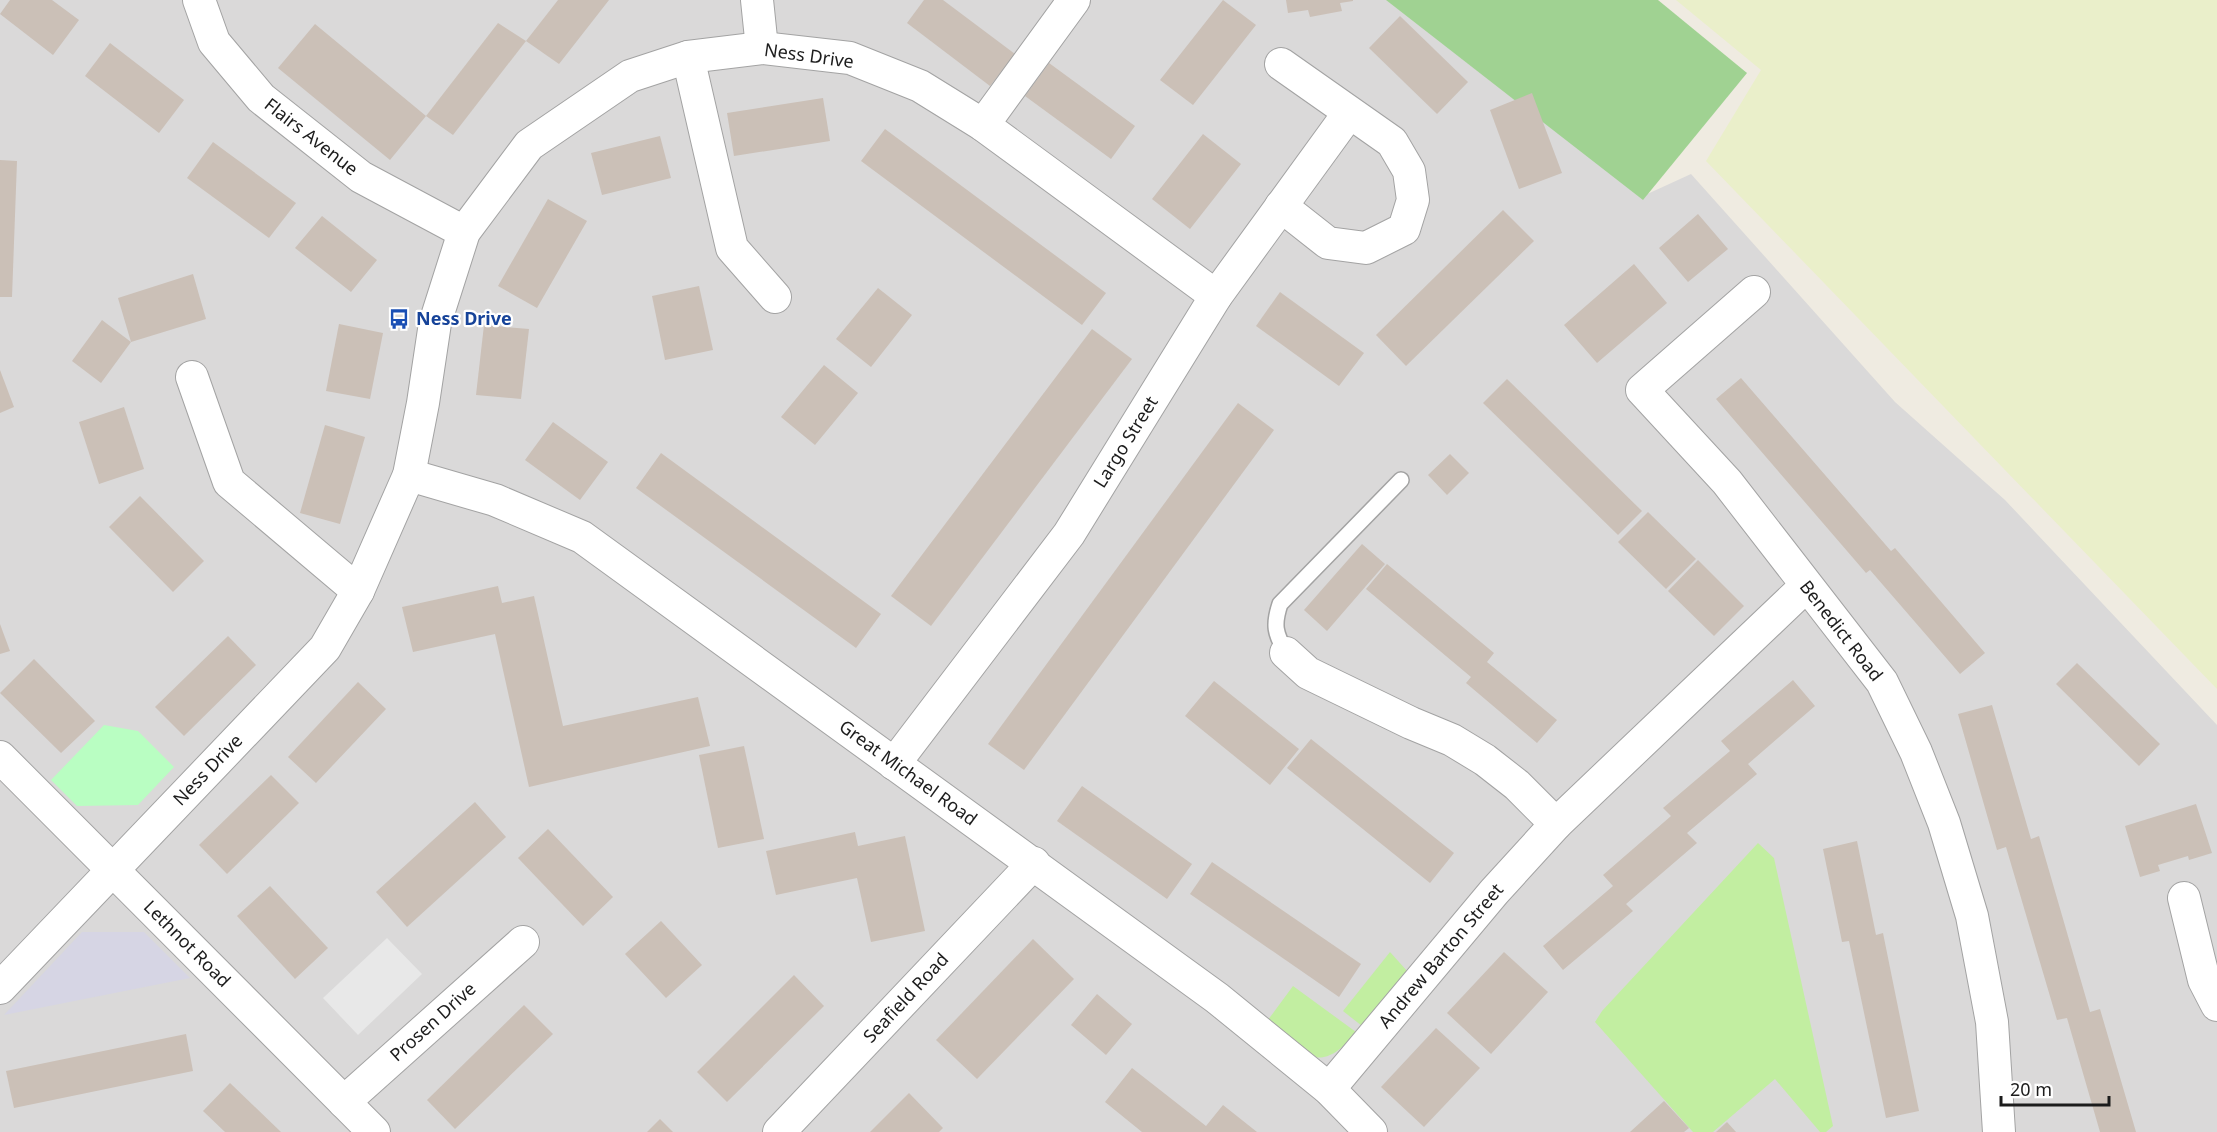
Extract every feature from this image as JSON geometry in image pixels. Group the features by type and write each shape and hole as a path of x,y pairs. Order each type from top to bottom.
{"street":[{"name":"Flairs Avenue","path":"199,0 214,42 261,98 361,177 464,232"},
{"path":"757,0 762,48"},
{"path":"983,125 1074,0"},
{"name":"Ness Drive","path":"0,988 325,648 358,591 409,475 435,323 464,232 529,145 630,76 688,57 762,48 850,58 921,86 983,125 1216,296"},
{"path":"688,57 732,248 775,297"},
{"path":"1281,64 1392,142 1409,171 1413,200 1404,229 1366,248 1328,243 1281,206"},
{"name":"Largo Street","path":"894,764 1069,534 1216,296 1349,113"},
{"name":"Benedict Road","path":"1754,292 1642,390 1727,482 1882,682 1916,752 1944,823 1972,916 1992,1022 1999,1132"},
{"path":"192,377 229,482 358,591"},
{"name":"Great Michael Road","path":"409,475 495,500 582,537 1034,863 1216,998 1329,1089 1371,1132"},
{"name":"Andrew Barton Street","path":"1329,1089 1494,892 1556,824 1806,586"},
{"path":"1286,653 1308,673 1411,723 1452,740 1485,760 1517,785 1556,824"},
{"name":"Lethnot Road","path":"0,757 374,1132"},
{"name":"Seafield Road","path":"779,1132 1034,863"},
{"path":"2184,898 2204,980 2217,1005"},
{"name":"Prosen Drive","path":"344,1102 523,942"}],"lane":[{"path":"1286,653 1278,638 1275,620 1280,604 1401,480"}],"shaded area":[{"path":"0,0 1387,0 1643,196 1691,174 1895,402 2005,500 2217,725 2217,1132 0,1132"},
{"path":"82,932 144,932 190,978 4,1015"},
{"path":"387,938 422,974 358,1035 323,998"}],"green space":[{"path":"1386,0 1658,0 1747,73 1643,200"},
{"path":"1676,0 2217,0 2217,689 1706,161 1761,70"},
{"path":"104,725 138,731 174,767 138,805 77,806 51,780"},
{"path":"1758,843 1774,858 1833,1126 1826,1132 1820,1132 1775,1079 1713,1132 1693,1132 1595,1022 1602,1011"},
{"path":"1390,952 1408,972 1362,1026 1343,1011"},
{"path":"1293,986 1356,1032 1331,1055 1320,1058 1310,1056 1289,1044 1265,1024"}],"building":[{"path":"10,0 52,0 79,20 53,55 0,14"},
{"path":"558,0 609,0 559,64 526,41"},
{"path":"924,0 943,0 1015,54 990,86 907,23"},
{"path":"1223,0 1256,25 1193,105 1160,80"},
{"path":"1286,0 1353,1 1340,3 1342,11 1310,17 1308,10 1288,13"},
{"path":"1400,16 1468,82 1437,114 1369,48"},
{"path":"498,23 526,41 453,135 426,116"},
{"path":"315,24 426,116 390,160 278,68"},
{"path":"110,43 184,100 159,133 85,76"},
{"path":"1049,63 1135,126 1111,159 1025,96"},
{"path":"1532,93 1562,173 1519,189 1490,110"},
{"path":"823,98 830,141 734,156 727,113"},
{"path":"885,129 1106,293 1082,325 861,161"},
{"path":"1203,134 1241,164 1190,229 1152,199"},
{"path":"660,136 671,178 602,195 591,153"},
{"path":"213,142 296,203 269,238 187,178"},
{"path":"0,160 17,161 12,297 0,297"},
{"path":"548,199 587,221 537,308 498,286"},
{"path":"1503,210 1534,241 1406,366 1376,335"},
{"path":"1698,214 1728,249 1688,282 1659,248"},
{"path":"322,216 377,260 351,292 295,248"},
{"path":"1634,264 1667,303 1597,363 1564,325"},
{"path":"193,274 206,319 131,342 118,298"},
{"path":"699,286 713,350 665,360 652,296"},
{"path":"878,288 912,315 871,367 836,339"},
{"path":"1280,292 1364,353 1339,386 1256,326"},
{"path":"102,320 131,342 101,383 72,361"},
{"path":"339,324 383,333 370,399 326,391"},
{"path":"484,325 529,329 521,399 476,395"},
{"path":"1092,329 1132,359 931,626 891,596"},
{"path":"824,365 858,393 815,445 781,417"},
{"path":"0,370 14,407 0,413"},
{"path":"1741,378 1891,551 1895,548 1985,653 1960,674 1870,570 1866,573 1716,399"},
{"path":"1507,379 1642,511 1618,535 1483,403"},
{"path":"1238,403 1274,430 1024,770 988,744"},
{"path":"124,407 144,469 99,484 79,422"},
{"path":"553,422 608,462 580,500 525,460"},
{"path":"325,425 365,437 340,524 300,513"},
{"path":"661,453 881,614 856,648 636,488"},
{"path":"1450,454 1469,473 1447,495 1428,475"},
{"path":"140,496 204,561 173,592 109,527"},
{"path":"1648,512 1696,559 1666,589 1618,542"},
{"path":"1362,544 1385,564 1327,631 1304,610"},
{"path":"1698,560 1744,606 1714,636 1668,591"},
{"path":"1387,564 1494,653 1487,662 1557,720 1537,743 1466,683 1471,677 1366,589"},
{"path":"498,586 502,603 534,596 563,726 698,697 710,746 529,787 495,634 413,652 402,607"},
{"path":"0,624 10,651 0,654"},
{"path":"228,636 256,665 184,736 155,707"},
{"path":"34,659 95,721 61,753 0,693"},
{"path":"2077,663 2160,744 2139,766 2056,684"},
{"path":"1793,680 1815,706 1748,764 1757,774 1687,833 1697,843 1626,904 1633,911 1563,970 1543,946 1613,886 1603,875 1671,816 1663,808 1730,751 1721,741"},
{"path":"1214,681 1299,749 1270,785 1185,716"},
{"path":"358,682 386,709 316,783 288,757"},
{"path":"1992,705 2031,839 2039,836 2090,1012 2100,1009 2136,1132 2100,1132 2067,1018 2057,1020 2006,847 1997,850 1958,714"},
{"path":"1311,739 1454,853 1430,883 1287,768"},
{"path":"744,746 764,839 718,848 699,755"},
{"path":"271,775 299,803 227,874 199,845"},
{"path":"1082,786 1192,864 1167,899 1057,821"},
{"path":"475,802 506,837 407,927 376,892"},
{"path":"2196,804 2212,853 2189,860 2188,856 2158,865 2160,871 2140,877 2125,826"},
{"path":"548,829 613,897 583,926 518,858"},
{"path":"855,832 858,846 905,836 925,931 871,942 857,878 776,895 766,851"},
{"path":"1857,841 1876,935 1883,933 1919,1111 1886,1118 1849,941 1842,942 1823,849"},
{"path":"1212,862 1361,964 1339,997 1190,894"},
{"path":"270,886 328,948 295,979 237,916"},
{"path":"661,921 702,965 666,998 625,954"},
{"path":"1033,939 1074,979 977,1079 936,1040"},
{"path":"1504,952 1548,992 1491,1054 1447,1013"},
{"path":"794,975 824,1006 727,1102 697,1072"},
{"path":"1097,994 1132,1024 1106,1055 1071,1025"},
{"path":"524,1005 553,1034 455,1129 427,1100"},
{"path":"1436,1028 1480,1068 1424,1127 1381,1087"},
{"path":"186,1034 193,1071 14,1108 6,1071"},
{"path":"1132,1068 1206,1126 1223,1105 1257,1132 1142,1132 1105,1102"},
{"path":"230,1083 281,1132 225,1132 203,1111"},
{"path":"909,1093 943,1128 939,1132 870,1132"},
{"path":"1664,1101 1689,1128 1684,1132 1630,1132"},
{"path":"660,1119 673,1132 647,1132"},
{"path":"1727,1122 1736,1132 1716,1132"}],"place":[{"name":"Ness Drive","path":"399,319"}]}
